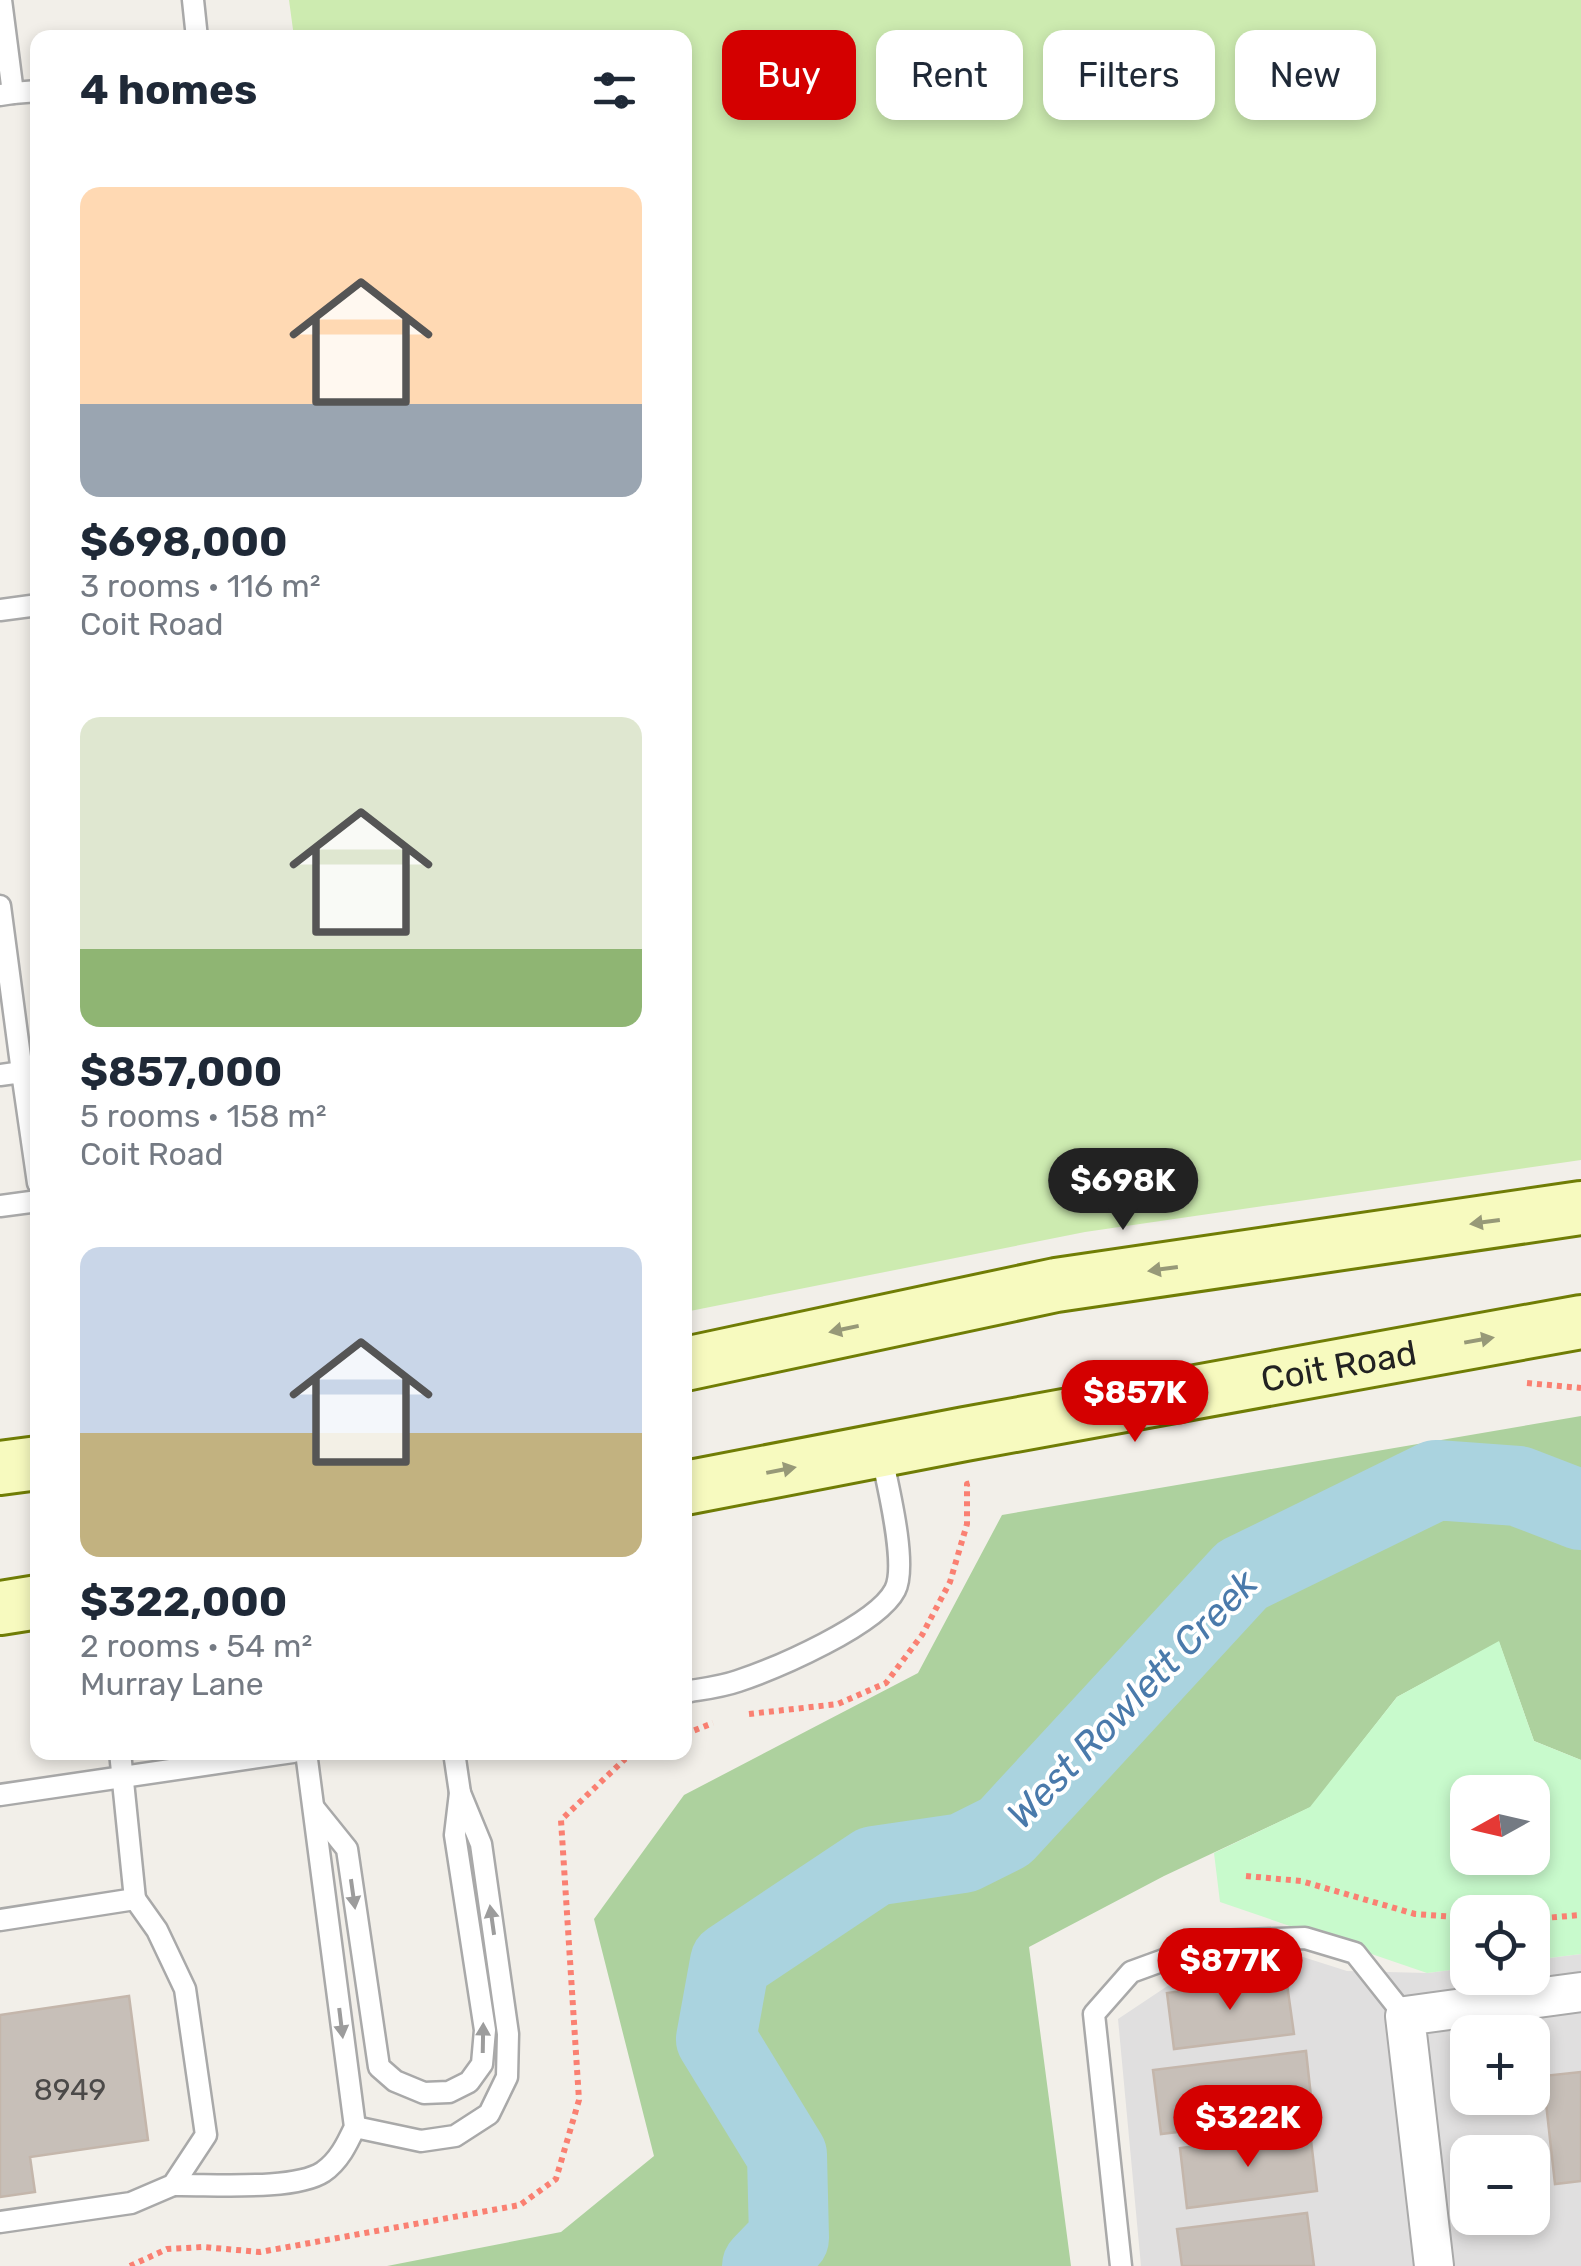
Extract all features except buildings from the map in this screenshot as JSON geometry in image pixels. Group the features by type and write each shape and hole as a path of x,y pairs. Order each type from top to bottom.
{"main road":[{"path":"692,1363 1056,1285 1581,1208"},
{"name":"Coit Road","path":"692,1487 1581,1322"},
{"path":"0,1468 30,1464"},
{"path":"0,1608 30,1603"}],"street":[{"path":"1434,2266 1405,2016 1581,1992"}],"lane":[{"path":"2,0 7,94"},
{"path":"193,0 197,30"},
{"path":"0,610 30,606"},
{"path":"0,906 30,1128"},
{"path":"0,1075 22,1072"},
{"path":"0,1206 30,1202"},
{"path":"692,1691 736,1682 798,1656 874,1616 886,1602 897,1587 898,1540 880,1451"},
{"path":"121,1760 135,1899 156,1930 185,1988 206,2134 173,2185"},
{"path":"0,1795 241,1760"},
{"path":"0,2222 132,2203 173,2185 292,2183 323,2172 344,2152 355,2127 307,1760"},
{"path":"355,2127 421,2141 455,2136 489,2114 507,2077 508,2034 481,1844 460,1793 455,1760"},
{"path":"314,1808 347,1849 379,2068 395,2082 424,2094 450,2092 470,2082 482,2064 485,2030 455,1835 460,1793"},
{"path":"0,1920 135,1899"},
{"path":"1121,2266 1094,2014 1132,1972 1216,1941 1304,1938 1355,1953 1405,2016"}],"path":[{"path":"1514,1382 1581,1388"},
{"path":"748,1714 838,1704 886,1683 922,1636 950,1582 967,1524 967,1484 986,1479"},
{"path":"692,1731 730,1716"},
{"path":"1246,1876 1301,1881 1416,1914 1450,1917"},
{"path":"1550,1918 1581,1915"}],"shaded area":[{"path":"1581,1954 1581,2266 1141,2266 1118,2019 1190,1971 1303,1957 1347,1971 1450,1970 1450,1995 1550,1995 1550,1958"}],"green space":[{"path":"289,0 1581,0 1581,1160 1085,1232 692,1311 692,30 293,30"},
{"path":"1581,1416 1581,1760 1534,1741 1499,1642 1397,1697 1311,1807 1164,1876 1029,1947 1071,2266 387,2266 561,2232 654,2156 594,1919 684,1795 918,1673 1002,1515"},
{"path":"1499,1641 1534,1741 1581,1760 1581,1954 1550,1958 1550,1895 1450,1895 1450,1970 1427,1973 1220,1902 1214,1853 1310,1807 1397,1697"}],"waterway":[{"name":"West Rowlett Creek","path":"762,2266 789,2238 787,2155 716,2039 730,1962 874,1866 963,1853 1005,1832 1242,1575 1436,1480 1518,1486 1581,1510"}]}
